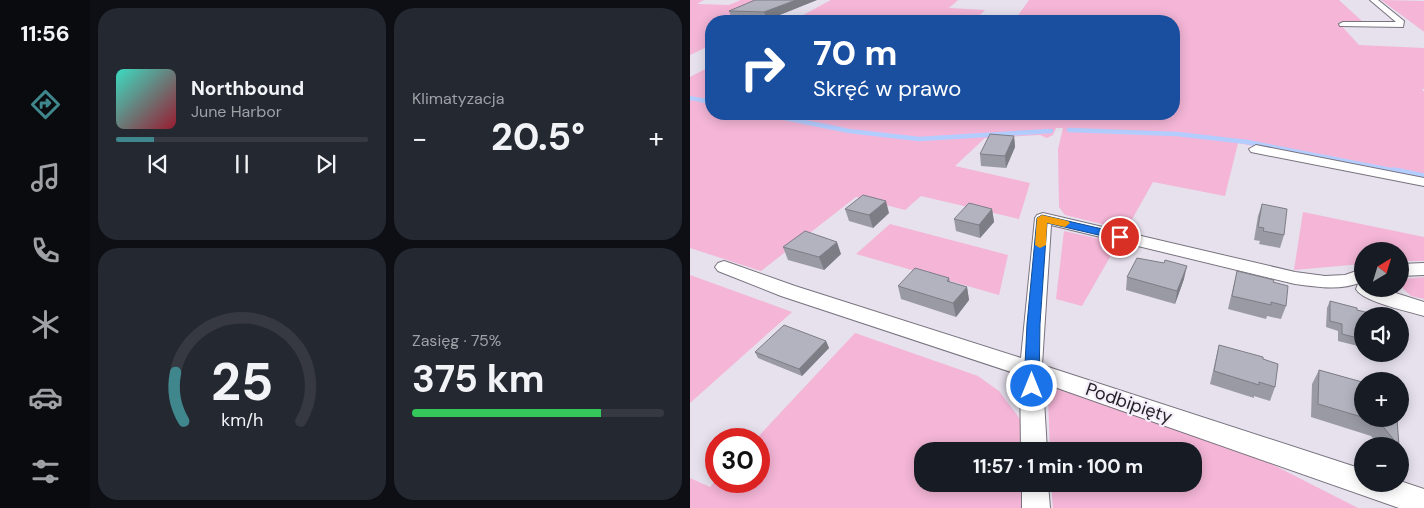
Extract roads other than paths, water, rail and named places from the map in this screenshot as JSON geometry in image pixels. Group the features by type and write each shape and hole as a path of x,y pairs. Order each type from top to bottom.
{"street":[{"path":"1343,24 1400,25 1401,23 1374,0"},
{"path":"1256,149 1424,182"},
{"path":"1034,442 1031,370 1042,218 1296,278 1325,282 1354,283"},
{"name":"Podbipięty","path":"724,267 788,291 1031,370 1354,479"},
{"path":"1409,270 1424,269"},
{"path":"1389,298 1424,309"},
{"path":"1035,492 1036,508"},
{"path":"1392,492 1424,503"}],"waterway":[{"path":"690,98 705,101"},
{"path":"701,100 705,101"},
{"path":"795,120 849,131 919,139 1051,131"},
{"path":"1069,130 1177,134 1247,142 1401,172"},
{"path":"1394,170 1424,176"}]}
